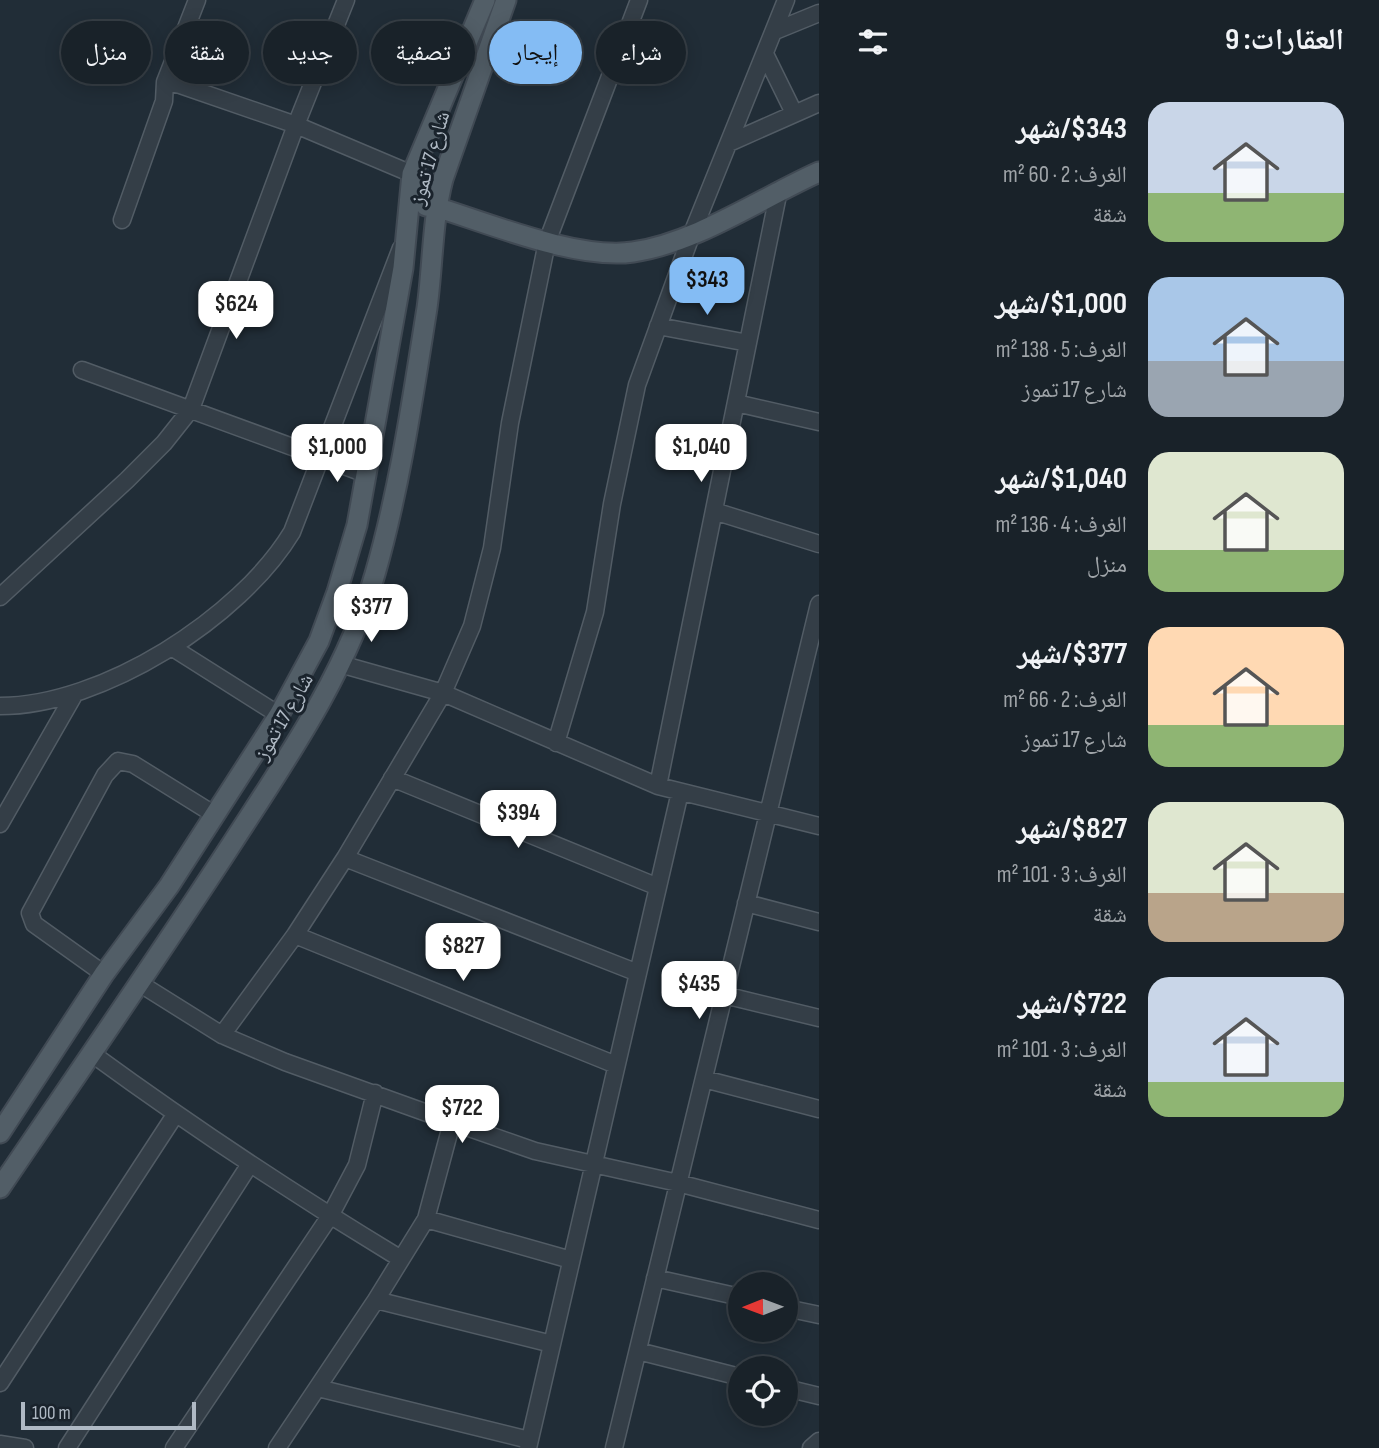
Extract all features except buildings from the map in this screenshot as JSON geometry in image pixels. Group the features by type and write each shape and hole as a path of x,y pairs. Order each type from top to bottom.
{"main road":[{"name":"شارع 17 تموز","path":"0,1133 104,974 169,886 215,815 279,715 318,641 337,592 357,525 408,233 412,174 485,0"},
{"name":"شارع 17 تموز","path":"0,1188 293,749 340,664 358,625 375,573 401,461 427,305 436,207 443,179 506,0"},
{"path":"411,205 436,207 547,242 584,250 632,252 691,236 819,172"},
{"path":"138,928 164,945"}],"street":[{"path":"189,21 197,0"},
{"path":"0,597 127,480 164,443 191,409 296,125 346,0"},
{"path":"222,1035 295,935 345,858 443,693 472,626 492,548 510,423 547,242 639,0"},
{"path":"556,743 595,612 612,505 637,385 691,236 786,0"},
{"path":"775,31 819,13"},
{"path":"765,54 794,113"},
{"path":"122,220 164,101 165,82"},
{"path":"175,84 296,125 412,174"},
{"path":"729,143 819,103"},
{"path":"658,786 779,190"},
{"path":"0,706 74,695 113,679 173,648 229,604 277,556 292,532 408,233"},
{"path":"658,326 748,343"},
{"path":"82,370 366,474"},
{"path":"736,403 819,422"},
{"path":"714,512 819,544"},
{"path":"614,1448 819,604"},
{"path":"173,648 279,715"},
{"path":"340,664 443,693 658,786 819,826"},
{"path":"0,824 74,695"},
{"path":"104,974 34,924 30,914 105,775 118,761 133,764 215,815"},
{"path":"392,778 658,887"},
{"path":"318,1388 529,1444 680,792"},
{"path":"345,858 638,972"},
{"path":"746,903 819,922"},
{"path":"295,935 616,1065"},
{"path":"139,983 222,1035 285,1062 535,1151 678,1183 819,1220"},
{"path":"724,995 819,1018"},
{"path":"91,1053 175,1115 401,1259"},
{"path":"704,1079 819,1109"},
{"path":"174,1448 330,1216 357,1165 375,1093"},
{"path":"0,1383 175,1115"},
{"path":"277,1448 376,1300 426,1219 452,1122"},
{"path":"67,1448 250,1164"},
{"path":"426,1219 571,1260"},
{"path":"655,1278 728,1294"},
{"path":"376,1300 552,1344"},
{"path":"798,1311 819,1315"},
{"path":"638,1351 728,1374"},
{"path":"798,1391 819,1396"},
{"path":"811,1448 819,1441"},
{"path":"0,1444 25,1448"}]}
